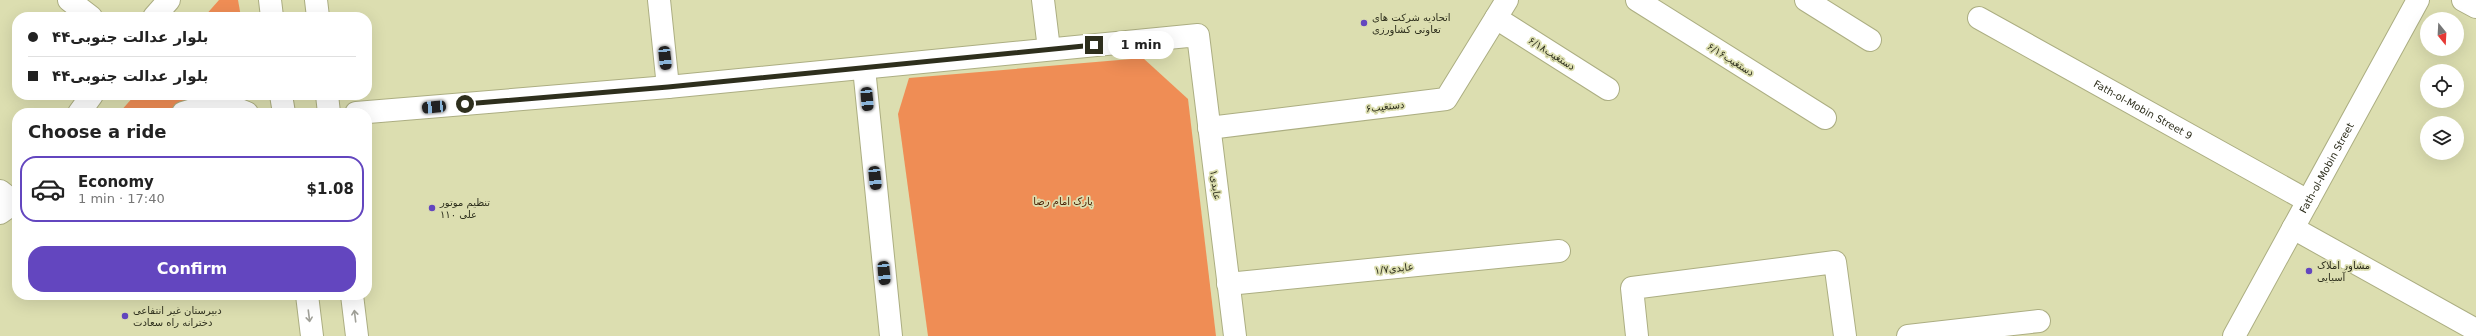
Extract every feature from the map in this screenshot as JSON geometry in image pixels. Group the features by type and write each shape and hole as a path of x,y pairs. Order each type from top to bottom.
{"street":[{"path":"69,0 85,12"},
{"path":"158,12 169,0"},
{"path":"270,0 271,12"},
{"path":"316,0 317,12"},
{"path":"659,0 668,87"},
{"path":"372,112 668,87 1049,50 1043,0"},
{"name":"دستغیب۶/۱۶","path":"1637,0 1825,118"},
{"path":"1806,0 1870,40"},
{"name":"Fath-ol-Mobin Street","path":"2234,336 2418,0"},
{"path":"2463,0 2476,7"},
{"name":"دستغیب۶/۱۸","path":"1501,9 1608,88"},
{"name":"دستغیب۶","path":"1209,128 1446,99 1501,9"},
{"name":"Fath-ol-Mobin Street 9","path":"1979,18 2308,201"},
{"name":"۱عابدی","path":"1049,50 1198,35 1235,336"},
{"path":"864,68 891,336"},
{"path":"199,108 206,106 223,108"},
{"path":"2293,228 2476,330"},
{"name":"عابدی۱/۷","path":"1228,284 1559,251"},
{"path":"1637,336 1632,288 1835,262 1845,336"},
{"path":"308,300 312,336"},
{"path":"353,300 357,336"},
{"path":"1908,336 2039,321"}],"green space":[{"path":"219,0 238,0 240,12 208,12"},
{"name":"پارک امام رضا","path":"1143,58 1188,99 1216,336 928,336 898,114 909,78"},
{"path":"131,100 197,100 178,108 123,108"}],"place":[{"name":"اتحادیه شرکت های تعاونی کشاورزی","path":"1364,23"},
{"name":"تنظیم موتور علی ۱۱۰","path":"432,208"},
{"name":"مشاور املاک آسیایی","path":"2309,271"},
{"name":"دبیرستان غیر انتفاعی دخترانه راه سعادت","path":"125,316"}],"route":[{"path":"465,104 668,87 1094,45"}]}
